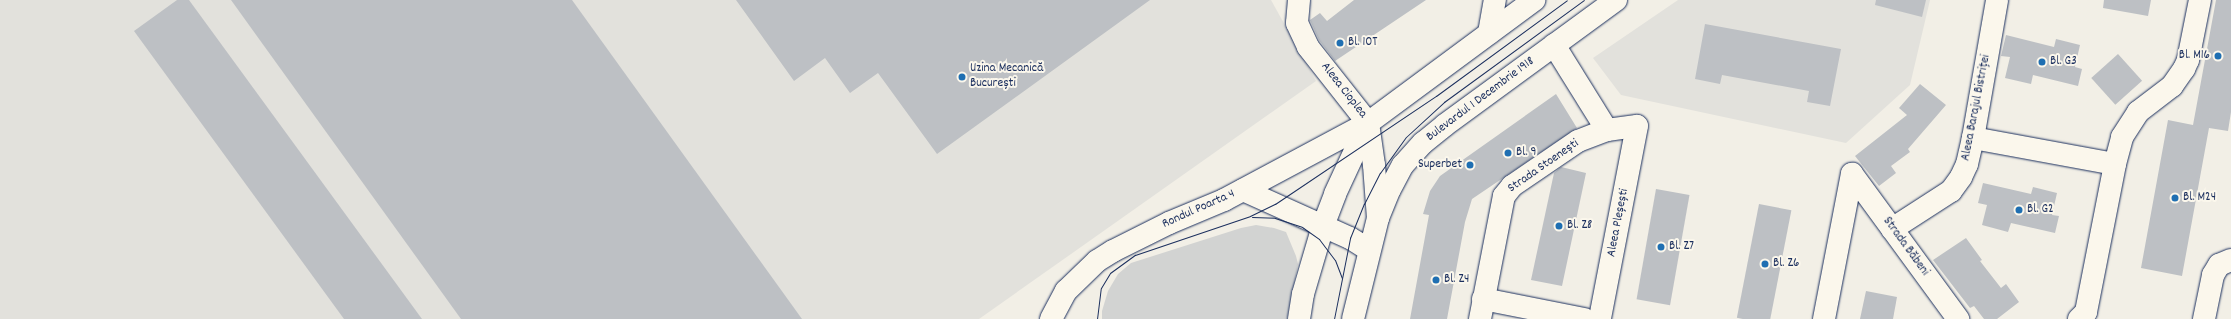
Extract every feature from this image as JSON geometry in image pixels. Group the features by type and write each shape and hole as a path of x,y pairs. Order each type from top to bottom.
{"street":[{"path":"1489,33 1495,0"},
{"path":"1299,319 1303,294 1323,226 1338,187 1368,123 1534,0"},
{"name":"Bulevardul 1 Decembrie 1918","path":"1354,319 1368,250 1378,218 1403,165 1423,143 1616,0"},
{"name":"Aleea Barajul Bistriței","path":"1892,230 1952,190 1961,177 1967,164 1973,138 1997,0"},
{"path":"2079,319 2086,312 2115,164 2122,137 2131,120 2150,101 2172,86 2184,69 2189,55 2200,0"},
{"name":"Aleea Cioplea","path":"1302,3 1297,23 1308,47 1368,123 1374,165 1378,218"},
{"path":"1554,45 1607,130"},
{"name":"Rondul Poarta 4","path":"1050,319 1066,291 1097,261 1112,251 1129,241 1244,190 1368,123"},
{"name":"Strada Stoenești","path":"1481,309 1504,196 1512,186 1578,141 1607,130 1637,126"},
{"name":"Aleea Pleșești","path":"1600,319 1637,126"},
{"path":"1973,138 2115,164"},
{"name":"Strada Băbeni","path":"1824,319 1852,174 1958,319"},
{"path":"1244,190 1350,238 1368,250"},
{"path":"2204,319 2213,275 2219,265 2231,260"},
{"path":"1481,309 1584,319"}],"shaded area":[{"path":"0,0 1271,0 1316,81 979,319 0,319"},
{"path":"1678,0 1930,0 1910,85 1846,143 1621,95 1593,58"},
{"path":"1256,225 1286,232 1296,256 1298,264 1287,319 1102,319 1102,311 1108,291 1118,274 1131,263 1241,228"}],"building":[{"path":"177,0 189,0 422,319 344,319 134,31"},
{"path":"231,0 572,0 802,319 461,319"},
{"name":"Uzina Mecanică București","path":"736,0 1150,0 937,154 878,73 850,93 825,58 794,81"},
{"name":"Bl. 10T","path":"1354,0 1426,0 1335,61 1319,40 1310,20 1320,13 1327,21"},
{"path":"1876,0 1926,0 1922,17 1875,5"},
{"path":"2104,0 2151,0 2148,16 2103,8"},
{"name":"Bl. M24","path":"2216,0 2231,0 2231,112 2228,131 2209,128 2182,276 2141,268 2168,120 2193,125"},
{"path":"1705,24 1841,49 1830,106 1807,102 1809,91 1722,75 1720,84 1695,79"},
{"name":"Bl. G3","path":"2006,35 2054,47 2056,39 2080,45 2075,67 2082,69 2078,86 2033,75 2031,84 2005,78 2010,57 2001,56"},
{"path":"2118,54 2142,81 2115,105 2091,78"},
{"path":"1920,84 1946,105 1908,149 1910,152 1891,166 1896,173 1879,186 1855,156 1907,115 1899,108"},
{"name":"Bl. 9","path":"1556,94 1577,128 1472,199 1465,222 1447,319 1410,319 1429,215 1423,214 1430,191 1440,176"},
{"name":"Bl. Z8","path":"1561,167 1586,173 1562,286 1531,280 1554,173"},
{"name":"Bl. G2","path":"1983,183 2031,194 2033,187 2057,193 2052,215 2059,216 2055,233 2011,223 2008,232 1982,225 1987,205 1978,203"},
{"name":"Bl. Z7","path":"1656,189 1689,195 1670,305 1637,299"},
{"name":"Bl. Z6","path":"1759,204 1791,210 1770,319 1737,318"},
{"path":"1966,238 1982,260 1980,261 2001,288 2006,284 2019,302 1997,319 1984,319 1974,306 1970,308 1933,260"},
{"path":"1866,291 1897,297 1893,319 1860,319"}],"tram line":[{"path":"1097,319 1101,288 1110,273 1135,255 1250,216 1275,204 1436,96 1567,0"},
{"path":"1334,319 1350,238 1364,204 1380,173 1406,137 1444,102 1584,0"},
{"path":"1252,217 1275,218 1302,227 1319,239 1335,260 1342,278"}],"place":[{"name":"Bl. 10T","path":"1340,43"},
{"name":"Bl. M16","path":"2218,56"},
{"name":"Bl. G3","path":"2042,62"},
{"name":"Uzina Mecanică București","path":"962,77"},
{"name":"Bl. 9","path":"1508,153"},
{"name":"Superbet","path":"1470,165"},
{"name":"Bl. M24","path":"2175,198"},
{"name":"Bl. G2","path":"2019,210"},
{"name":"Bl. Z8","path":"1559,226"},
{"name":"Bl. Z7","path":"1661,247"},
{"name":"Bl. Z6","path":"1765,264"},
{"name":"Bl. Z4","path":"1436,280"}]}
